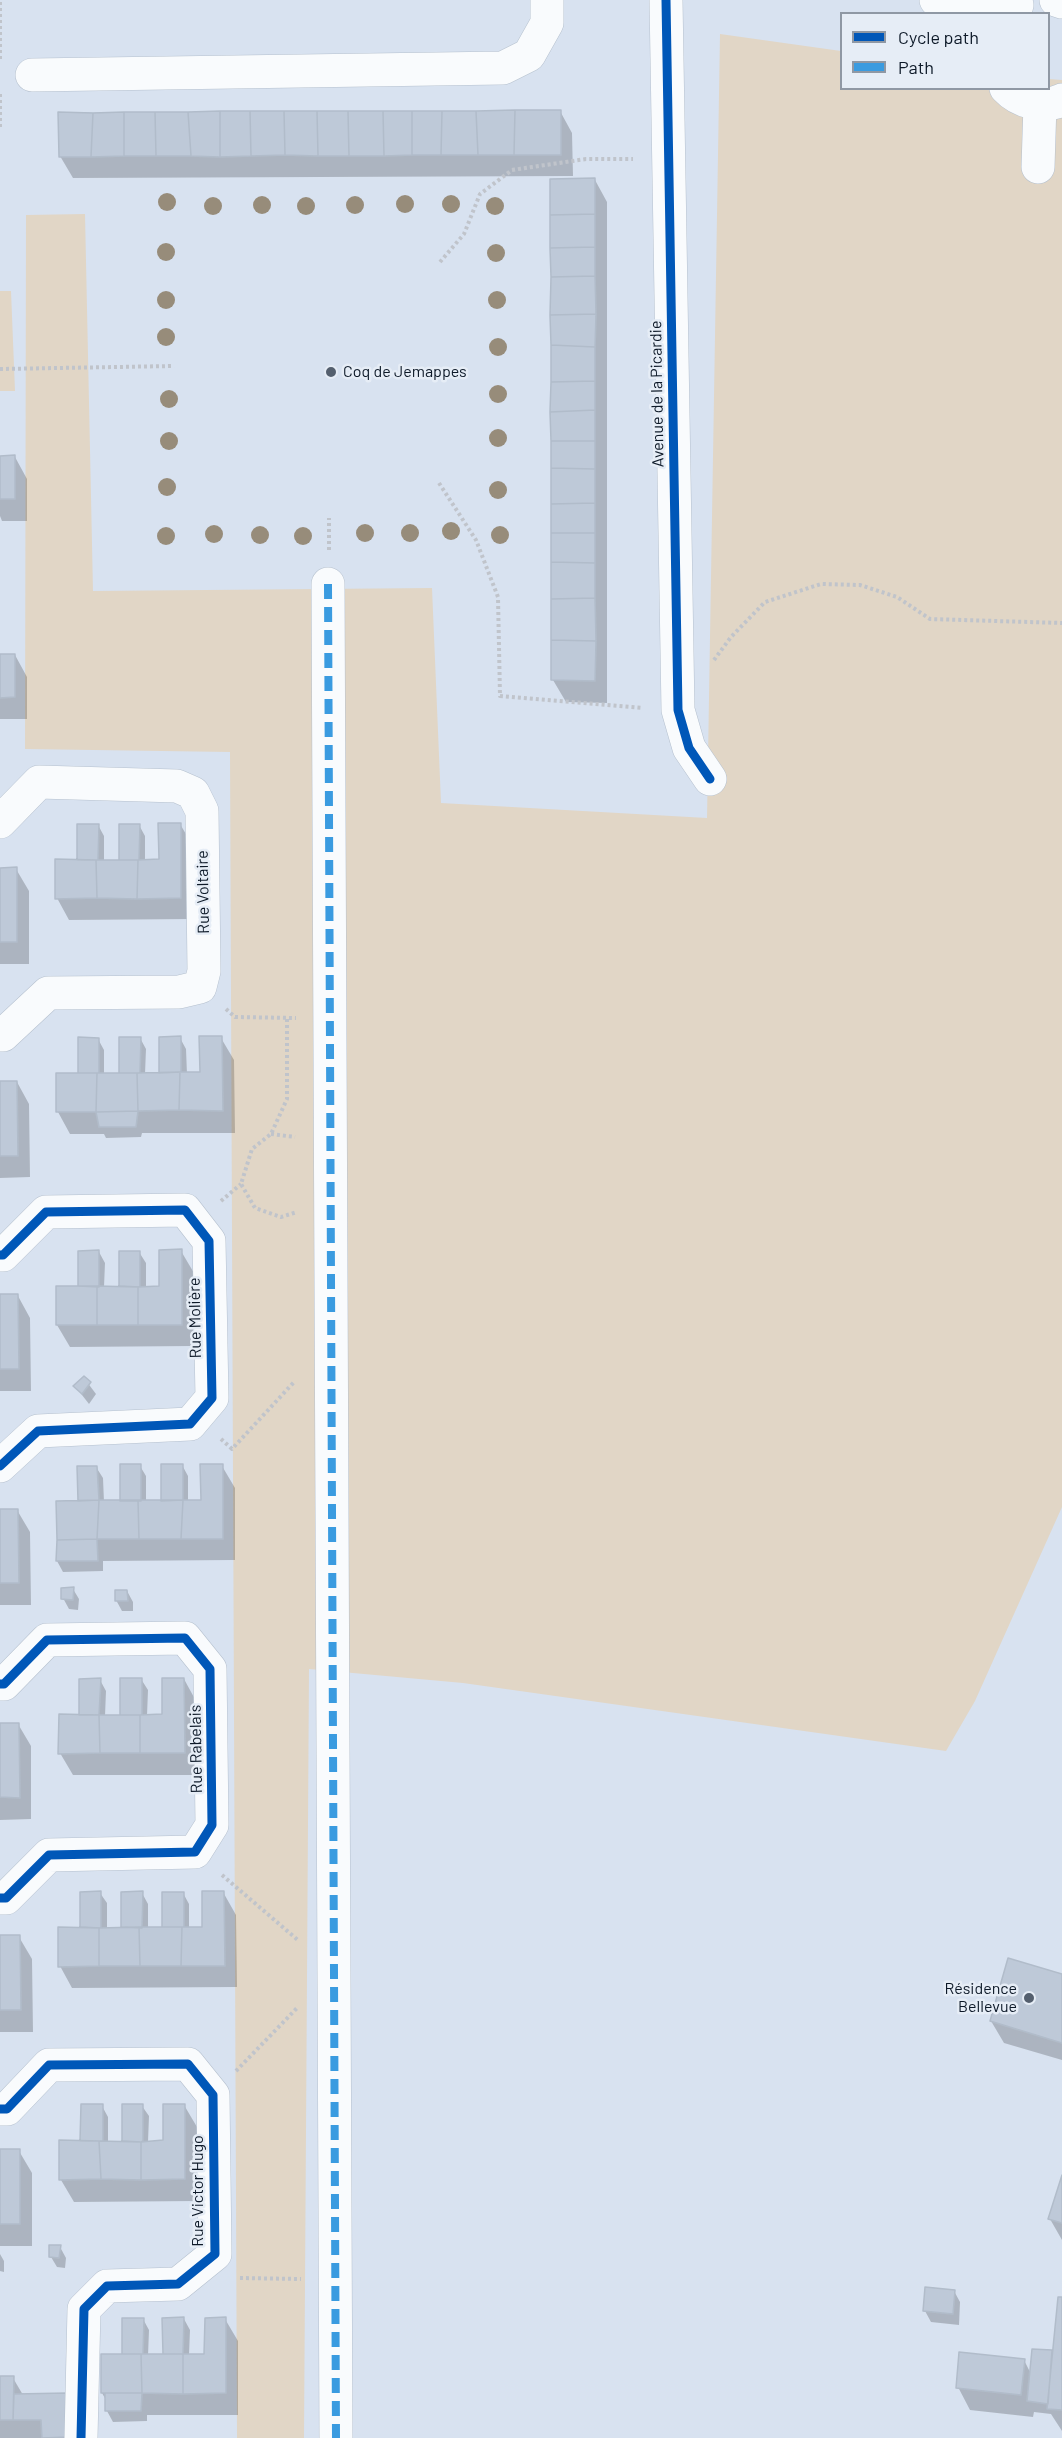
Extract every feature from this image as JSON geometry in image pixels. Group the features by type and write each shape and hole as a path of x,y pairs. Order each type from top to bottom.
{"street":[{"path":"32,75 503,68 529,55 547,23 547,0"},
{"name":"Avenue de la Picardie","path":"666,0 678,710 689,748 710,779"},
{"path":"936,0 957,12"},
{"path":"984,0 1018,6"},
{"path":"1056,0 1062,2"},
{"path":"1009,90 1023,101 1051,102 1038,167"},
{"path":"328,584 336,2438"},
{"name":"Rue Voltaire","path":"0,822 39,782 177,786 193,793 202,811 204,971 200,987"},
{"path":"0,1035 3,1035 48,993 180,992 200,987"},
{"name":"Rue Molière","path":"0,1256 3,1256 46,1212 184,1210 209,1241 212,1398 196,1418"},
{"path":"0,1466 38,1431 190,1424 196,1418"},
{"name":"Rue Rabelais","path":"0,1684 4,1684 47,1640 185,1638 210,1669 212,1825 195,1852"},
{"path":"0,1898 6,1898 49,1855 195,1852"},
{"path":"0,2109 7,2109 50,2065 188,2064 213,2095"},
{"name":"Rue Victor Hugo","path":"81,2438 84,2309 107,2286 178,2284 215,2254 213,2095"}],"path":[{"path":"440,262 464,234 480,194 512,170 586,159 668,159"},
{"path":"0,369 174,366"},
{"path":"439,483 476,540 498,597 500,696 678,710"},
{"path":"713,662 731,637 765,602 821,584 860,585 897,597 930,619 1062,623"},
{"path":"200,987 235,1017 287,1019 330,1016"},
{"path":"287,1019 287,1099 272,1134 252,1149 241,1184 255,1208 281,1217 312,1207 330,1186"},
{"path":"196,1418 232,1449 331,1341"},
{"path":"195,1852 334,1971 213,2095"},
{"path":"193,2272 215,2277 335,2280"}],"shaded area":[{"path":"720,34 840,51 840,90 1050,90 1050,79 1062,80 1062,1507 975,1701 946,1751 463,1683 309,1669 304,2438 237,2438 230,752 25,749 26,215 85,214 93,591 432,588 441,803 707,818"},
{"path":"0,291 11,291 15,391 0,391"}],"building":[{"path":"515,110 514,155 478,155 476,111"},
{"path":"515,110 561,110 561,155 514,155"},
{"path":"220,111 250,111 251,156 220,157"},
{"path":"220,111 220,157 191,156 188,112"},
{"path":"250,111 284,111 285,155 251,156"},
{"path":"284,111 317,111 318,156 285,155"},
{"path":"317,111 348,111 349,156 318,156"},
{"path":"348,111 383,111 384,156 349,156"},
{"path":"383,111 412,111 412,155 384,156"},
{"path":"412,111 442,111 441,155 412,155"},
{"path":"442,111 476,111 478,155 441,155"},
{"path":"58,112 93,113 91,157 59,157"},
{"path":"124,112 155,112 156,156 124,156"},
{"path":"124,112 124,156 91,157 93,113"},
{"path":"155,112 188,112 191,156 156,156"},
{"path":"595,178 595,214 550,215 550,179"},
{"path":"595,214 595,247 550,248 550,215"},
{"path":"595,247 595,276 551,277 550,248"},
{"path":"595,276 596,314 550,315 551,277"},
{"path":"596,314 595,347 551,345 550,315"},
{"path":"551,345 595,347 595,381 551,382"},
{"path":"595,381 595,410 550,412 551,382"},
{"path":"595,410 595,441 551,441 550,412"},
{"path":"551,441 595,441 595,469 551,468"},
{"path":"15,455 15,499 0,499 0,456"},
{"path":"551,468 595,469 595,503 551,504"},
{"path":"595,503 595,533 551,533 551,504"},
{"path":"551,533 595,533 595,563 551,562"},
{"path":"551,562 595,563 595,598 551,599"},
{"path":"595,598 596,641 551,640 551,599"},
{"path":"551,640 596,641 595,681 551,680"},
{"path":"0,654 15,654 15,697 0,698"},
{"path":"158,823 181,823 181,898 137,899 138,860 159,859"},
{"path":"77,824 99,824 98,860 77,860"},
{"path":"119,824 140,824 139,860 119,860"},
{"path":"55,859 96,860 97,898 55,899"},
{"path":"96,860 138,860 137,899 97,898"},
{"path":"17,867 17,942 0,942 0,868"},
{"path":"181,1036 181,1072 159,1073 159,1037"},
{"path":"199,1036 222,1036 223,1111 179,1110 180,1072 200,1072"},
{"path":"78,1037 99,1038 99,1073 78,1073"},
{"path":"119,1037 141,1037 140,1073 119,1073"},
{"path":"180,1072 179,1110 138,1111 137,1073"},
{"path":"56,1073 97,1073 96,1112 56,1112"},
{"path":"97,1073 137,1073 138,1111 96,1112"},
{"path":"0,1081 17,1081 18,1156 0,1156"},
{"path":"138,1111 136,1127 99,1127 96,1112"},
{"path":"182,1249 182,1325 138,1325 138,1287 159,1286 159,1250"},
{"path":"99,1250 99,1287 78,1286 78,1251"},
{"path":"119,1251 140,1251 140,1287 119,1286"},
{"path":"56,1286 97,1286 97,1325 56,1325"},
{"path":"97,1286 138,1287 138,1325 97,1325"},
{"path":"0,1294 18,1294 19,1369 0,1369"},
{"path":"84,1376 91,1382 82,1394 73,1386"},
{"path":"120,1464 141,1464 141,1501 120,1501"},
{"path":"161,1464 183,1464 183,1500 161,1501"},
{"path":"200,1464 223,1464 223,1539 181,1539 183,1500 201,1500"},
{"path":"77,1466 97,1466 99,1500 78,1501"},
{"path":"99,1500 138,1500 139,1539 97,1539"},
{"path":"99,1500 97,1539 57,1540 56,1501"},
{"path":"138,1500 183,1500 181,1539 139,1539"},
{"path":"0,1509 18,1509 19,1583 0,1583"},
{"path":"97,1539 98,1561 56,1561 57,1540"},
{"path":"74,1587 73,1600 61,1599 61,1588"},
{"path":"115,1590 127,1590 128,1601 115,1601"},
{"path":"101,1678 99,1715 79,1715 79,1679"},
{"path":"120,1678 142,1678 142,1715 120,1715"},
{"path":"162,1678 184,1678 185,1753 140,1753 140,1715 162,1714"},
{"path":"59,1714 99,1715 100,1753 58,1754"},
{"path":"99,1715 140,1715 140,1753 100,1753"},
{"path":"0,1723 19,1723 20,1798 0,1797"},
{"path":"101,1891 101,1928 80,1927 80,1892"},
{"path":"143,1891 142,1928 121,1927 121,1892"},
{"path":"202,1891 224,1891 225,1966 181,1966 182,1927 202,1927"},
{"path":"162,1892 184,1892 184,1927 162,1927"},
{"path":"58,1927 99,1928 99,1966 58,1967"},
{"path":"139,1927 140,1966 99,1966 99,1928"},
{"path":"139,1927 182,1927 181,1966 140,1966"},
{"path":"0,1935 20,1935 21,2010 0,2010"},
{"name":"Résidence Bellevue","path":"1008,1958 1062,1974 1062,2043 990,2021"},
{"path":"81,2104 103,2104 103,2141 80,2141"},
{"path":"122,2104 143,2104 143,2141 122,2141"},
{"path":"163,2104 185,2104 185,2179 141,2180 141,2142 163,2140"},
{"path":"59,2140 99,2141 101,2179 59,2180"},
{"path":"99,2141 141,2142 141,2180 101,2179"},
{"path":"0,2149 20,2149 20,2224 0,2224"},
{"path":"1062,2175 1062,2223 1048,2219"},
{"path":"49,2245 61,2245 59,2258 49,2257"},
{"path":"925,2287 955,2290 953,2314 923,2311"},
{"path":"1058,2297 1062,2297 1062,2410 1047,2409"},
{"path":"184,2317 183,2354 163,2354 162,2318"},
{"path":"226,2317 226,2393 183,2394 183,2354 204,2354 205,2318"},
{"path":"122,2318 144,2318 143,2354 122,2354"},
{"path":"1032,2349 1052,2350 1048,2404 1027,2401"},
{"path":"959,2352 1025,2359 1021,2395 956,2388"},
{"path":"101,2354 141,2354 142,2393 101,2393"},
{"path":"141,2354 183,2354 183,2394 142,2393"},
{"path":"0,2376 14,2376 13,2420 0,2420"},
{"path":"68,2393 67,2437 42,2438 41,2420 13,2420 14,2394"},
{"path":"105,2393 142,2393 141,2411 105,2411"}],"marked path":[{"path":"328,584 336,2438"}],"cycle path":[{"path":"666,0 678,710 689,748 710,779"},
{"path":"0,1255 3,1255 46,1212 185,1210 209,1241 212,1398 190,1424 38,1431 0,1466"},
{"path":"0,1684 4,1684 47,1640 185,1638 210,1669 212,1825 195,1852 49,1855 6,1898 0,1898"},
{"path":"0,2109 7,2109 49,2065 188,2064 213,2095 215,2254 178,2284 107,2286 84,2309 81,2438"}],"place":[{"name":"Coq de Jemappes","path":"331,372"},
{"name":"Résidence Bellevue","path":"1029,1998"}]}
